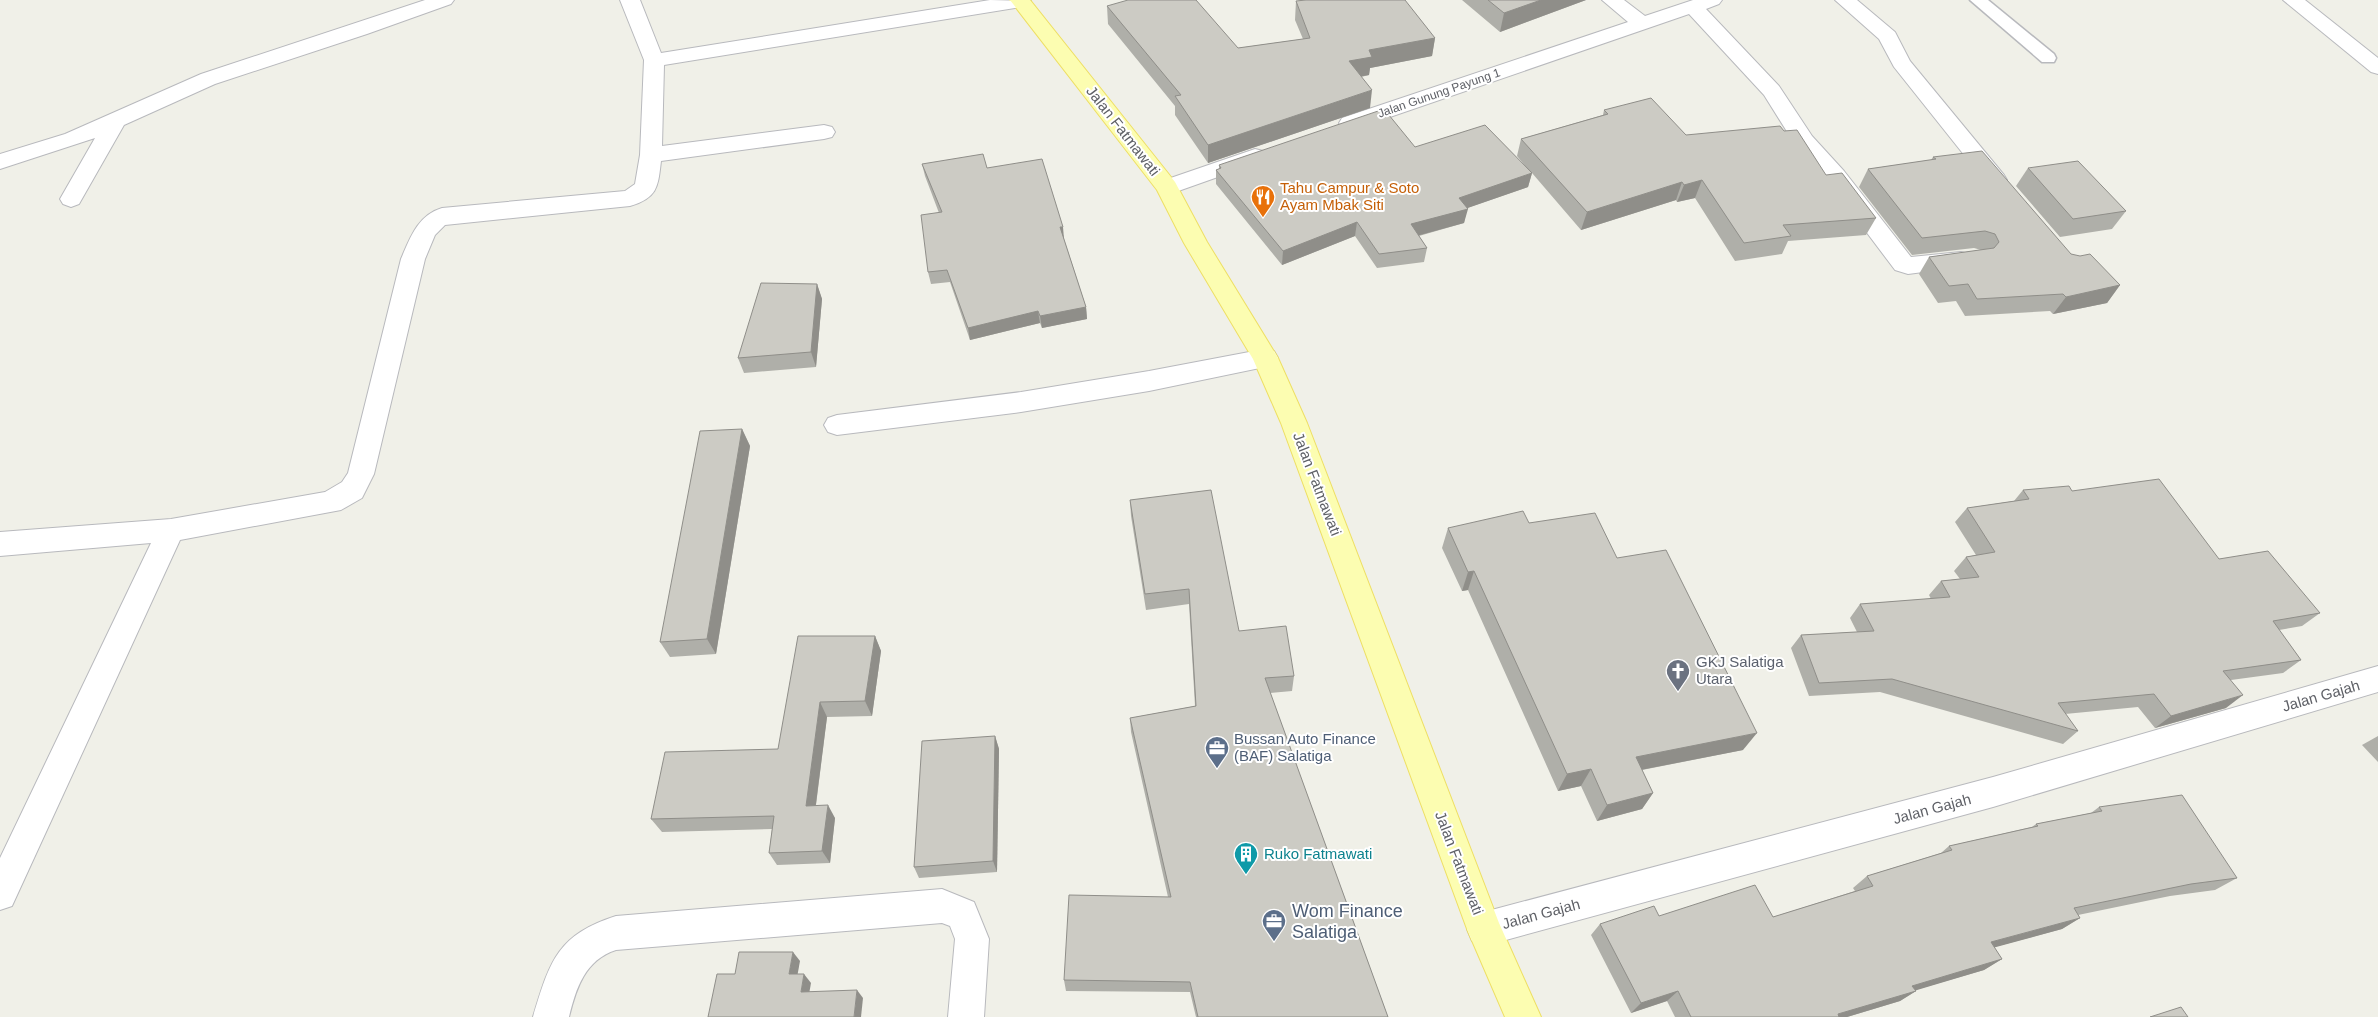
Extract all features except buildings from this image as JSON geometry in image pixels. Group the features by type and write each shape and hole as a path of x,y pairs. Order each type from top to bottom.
{"main road":[{"name":"Jalan Fatmawati","path":"1020,1 1166,187 1196,243 1265,358 1294,423 1484,930 1523,1017"}],"street":[{"path":"0,162 73,139 114,123 208,79 360,30 444,0"},
{"path":"0,544 171,530 331,502 352,490 361,474 413,259 434,220 442,216 630,198 646,188 651,155 654,60 630,0"},
{"path":"1612,0 1642,22"},
{"path":"1845,0 1888,36 1897,50 1901,64 2012,199"},
{"path":"2293,0 2378,68"},
{"path":"654,60 1020,1"},
{"path":"1702,4 1772,91 1804,141 1836,176 1903,264 1908,266 1974,258"},
{"name":"Jalan Gunung Payung 1","path":"1334,129 1642,22 1702,4"},
{"path":"71,199 114,123"},
{"path":"651,155 824,132"},
{"path":"1166,187 1278,148"},
{"path":"837,425 1021,402 1149,381 1265,358"},
{"path":"0,894 171,530"},
{"name":"Jalan Gajah","path":"1484,930 1993,792 2378,680"},
{"path":"551,1017 562,979 572,961 584,947 603,936 616,933 942,906 962,914 972,939 966,1017"}],"lane":[{"path":"1978,0 2048,58"}],"place":[{"name":"Tahu Campur & Soto Ayam Mbak Siti","path":"1263,218"},
{"name":"GKJ Salatiga Utara","path":"1678,692"},
{"name":"Bussan Auto Finance (BAF) Salatiga","path":"1217,769"},
{"name":"Ruko Fatmawati","path":"1246,875"},
{"name":"Wom Finance Salatiga","path":"1274,942"}]}
